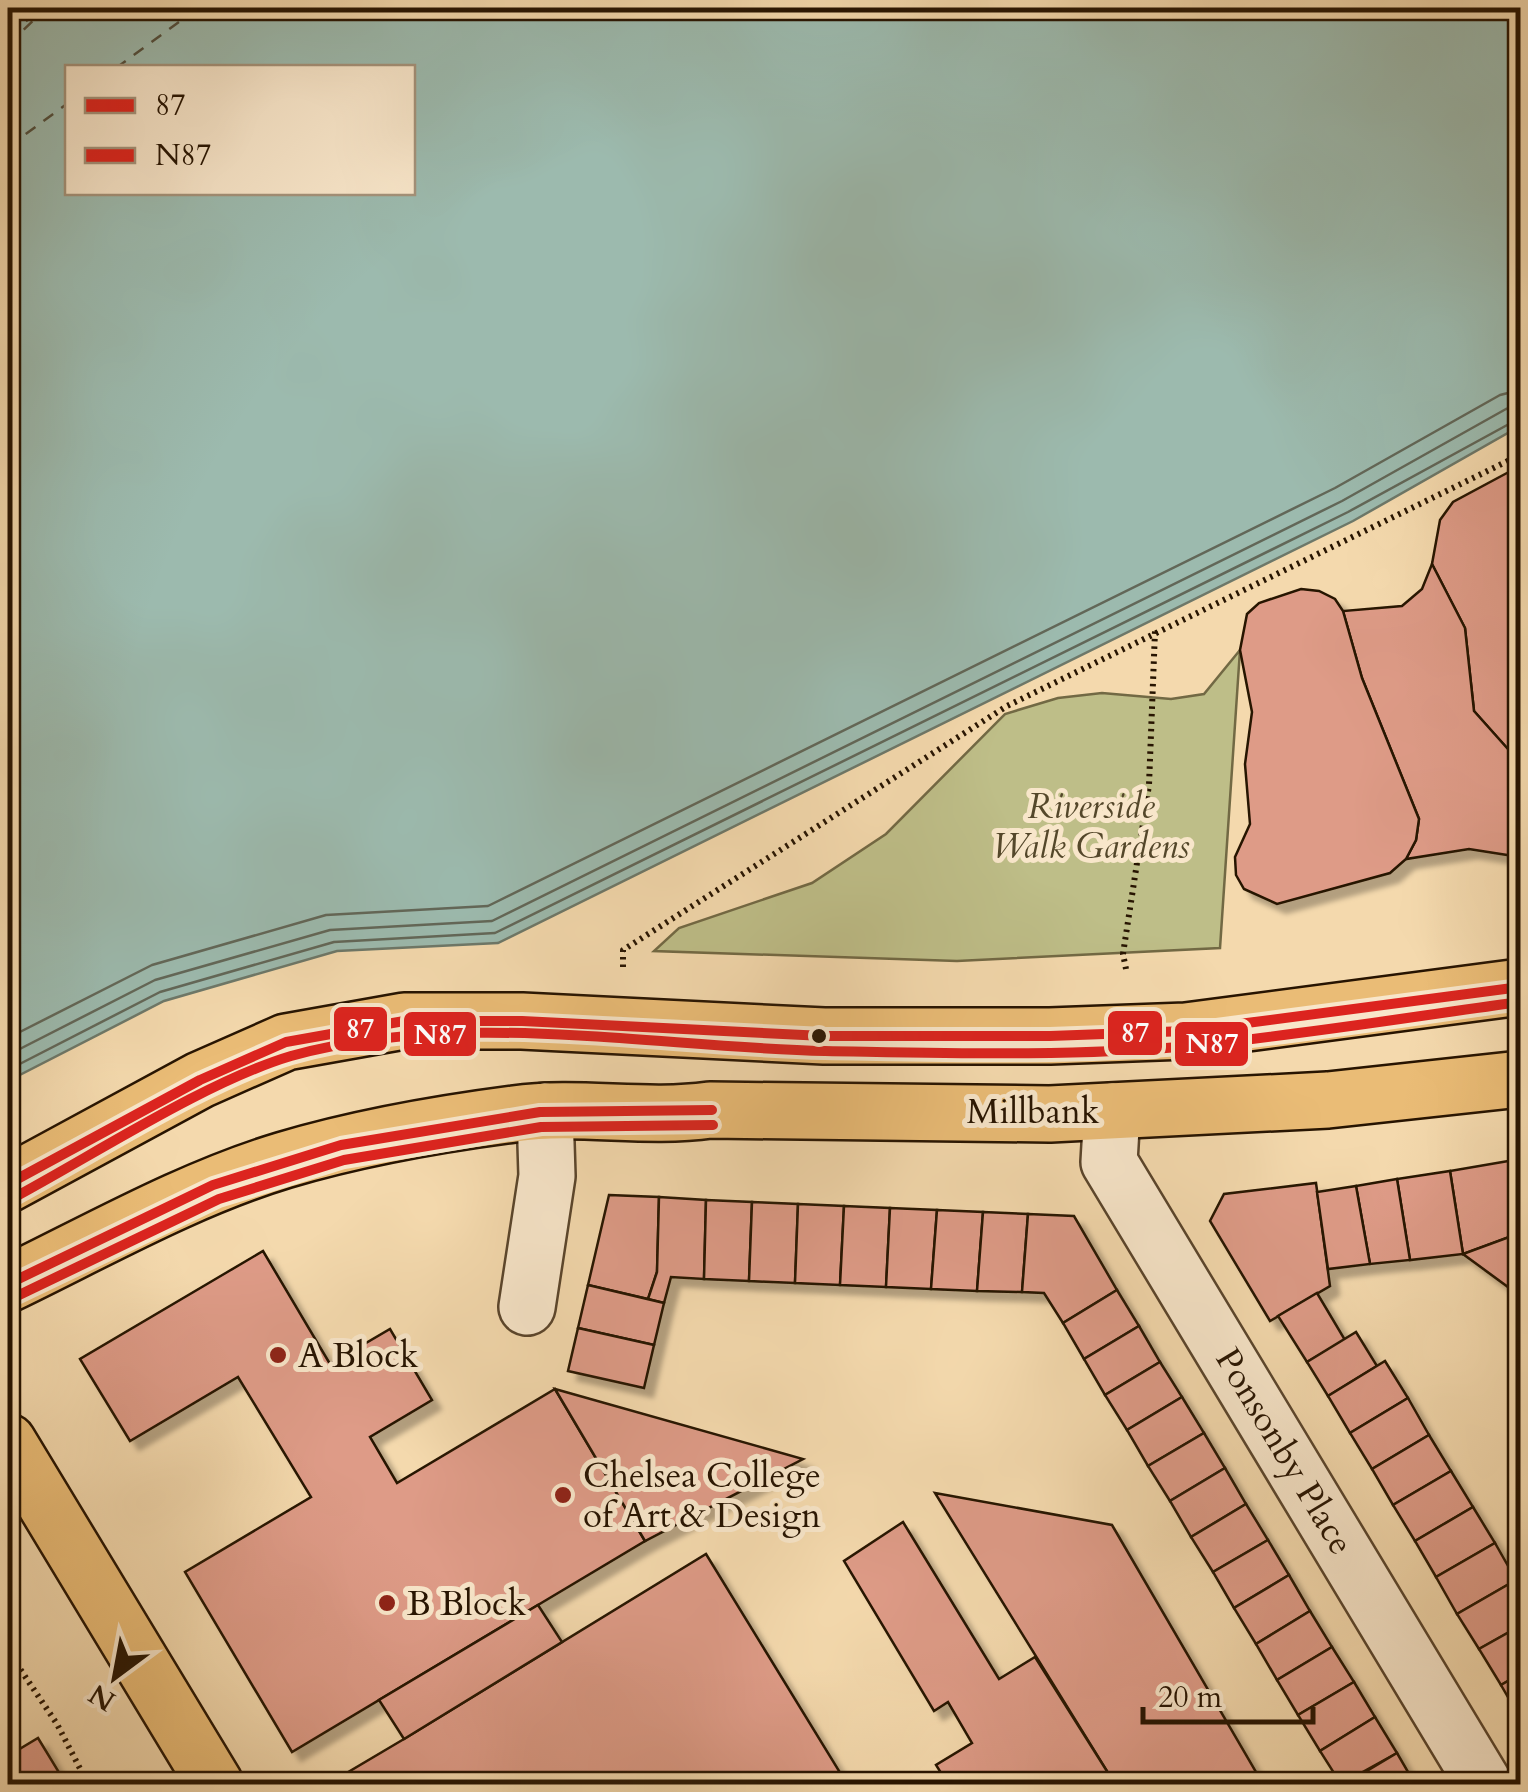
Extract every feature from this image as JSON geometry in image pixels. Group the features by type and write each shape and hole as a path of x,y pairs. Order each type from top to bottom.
{"main road":[{"path":"8,1184 200,1080 286,1042 404,1021 522,1021 824,1036 1050,1036 1186,1031 1520,988"},
{"name":"Millbank","path":"8,1284 181,1200 282,1160 378,1136 545,1110 670,1116 710,1110 1112,1112 1328,1100 1520,1078"},
{"path":"8,1442 215,1784"}],"street":[{"path":"526,1307 547,1176 545,1110"},
{"name":"Ponsonby Place","path":"1112,1112 1109,1162 1484,1784"}],"path":[{"path":"622,967 622,950 1007,706 1520,455"},
{"path":"1126,970 1123,954 1149,785 1155,631"},
{"path":"8,1651 57,1724 88,1784"}],"green space":[{"name":"Riverside Walk Gardens","path":"1240,650 1220,948 957,961 654,951 679,928 812,883 886,834 1005,714 1058,698 1102,693 1171,699 1204,694"}],"water":[{"path":"8,8 1520,8 1520,426 1353,521 498,943 337,951 164,1001 8,1081"}],"building":[{"path":"1520,466 1520,784 1515,757 1474,711 1465,628 1432,564 1440,520 1453,502"},
{"path":"1432,564 1465,628 1474,711 1515,757 1520,784 1520,857 1469,849 1406,859 1416,840 1419,819 1362,678 1343,611 1402,606 1422,589"},
{"path":"1301,589 1319,591 1335,599 1343,611 1362,678 1419,819 1416,840 1406,859 1390,873 1277,904 1244,889 1236,875 1235,857 1250,824 1245,764 1252,712 1240,650 1247,614 1259,603"},
{"path":"1520,1159 1520,1233 1463,1254 1450,1171"},
{"path":"1450,1171 1463,1254 1410,1260 1397,1179"},
{"path":"1397,1179 1410,1260 1370,1264 1356,1186"},
{"path":"1316,1183 1330,1286 1270,1321 1210,1221 1224,1194"},
{"path":"1356,1186 1370,1264 1328,1269 1317,1192"},
{"path":"609,1195 659,1197 657,1272 648,1299 588,1285"},
{"path":"659,1197 706,1200 704,1279 671,1277 664,1303 648,1299 657,1272"},
{"path":"706,1200 752,1202 749,1281 704,1279"},
{"path":"752,1202 798,1204 795,1283 749,1281"},
{"path":"798,1204 844,1206 840,1285 795,1283"},
{"path":"844,1206 890,1208 886,1287 840,1285"},
{"path":"890,1208 937,1210 931,1289 886,1287"},
{"path":"937,1210 983,1212 977,1291 931,1289"},
{"path":"983,1212 1028,1214 1022,1292 977,1291"},
{"path":"1028,1214 1074,1216 1117,1290 1063,1323 1044,1293 1022,1292"},
{"path":"1520,1233 1520,1282 1508,1287 1463,1254"},
{"path":"263,1251 330,1364 390,1329 432,1400 370,1437 397,1483 555,1389 645,1541 292,1752 185,1572 311,1497 238,1377 130,1441 80,1359"},
{"path":"1520,1282 1520,1320 1508,1287"},
{"path":"588,1285 664,1303 654,1345 578,1328"},
{"path":"1117,1290 1139,1326 1084,1359 1063,1323"},
{"path":"1317,1293 1345,1340 1307,1362 1278,1316"},
{"path":"1139,1326 1160,1362 1105,1395 1084,1359"},
{"path":"578,1328 654,1345 644,1388 568,1371"},
{"path":"1356,1332 1377,1366 1328,1396 1307,1362"},
{"path":"1385,1361 1408,1398 1350,1433 1328,1396"},
{"path":"1160,1362 1182,1397 1127,1430 1105,1395"},
{"path":"555,1389 803,1459 645,1541"},
{"path":"1182,1397 1204,1433 1148,1466 1127,1430"},
{"path":"1408,1398 1429,1435 1372,1469 1350,1433"},
{"path":"1204,1433 1225,1468 1170,1501 1148,1466"},
{"path":"1429,1435 1451,1471 1393,1505 1372,1469"},
{"path":"1225,1468 1246,1504 1191,1537 1170,1501"},
{"path":"1451,1471 1473,1507 1415,1541 1393,1505"},
{"path":"935,1493 1112,1525 1263,1784 1115,1784"},
{"path":"1246,1504 1268,1540 1213,1572 1191,1537"},
{"path":"1473,1507 1495,1543 1436,1577 1415,1541"},
{"path":"903,1522 999,1679 1035,1657 1115,1784 948,1784 936,1765 972,1743 948,1702 934,1711 844,1561"},
{"path":"1268,1540 1289,1575 1234,1608 1213,1572"},
{"path":"1495,1543 1516,1580 1457,1614 1436,1577"},
{"path":"706,1554 847,1784 328,1784 404,1739"},
{"path":"1289,1575 1310,1611 1256,1644 1234,1608"},
{"path":"1516,1580 1520,1587 1520,1626 1479,1649 1457,1614"},
{"path":"538,1605 562,1642 404,1739 379,1700"},
{"path":"1310,1611 1332,1647 1277,1680 1256,1644"},
{"path":"1520,1626 1520,1674 1501,1685 1479,1649"},
{"path":"1332,1647 1354,1682 1298,1715 1277,1680"},
{"path":"1520,1674 1520,1718 1501,1685"},
{"path":"1354,1682 1375,1717 1320,1751 1298,1715"},
{"path":"1375,1717 1397,1753 1341,1784 1320,1751"},
{"path":"38,1738 66,1784 8,1784 8,1756"},
{"path":"1397,1753 1415,1784 1345,1784"}],"ferry route":[{"path":"8,45 46,8"},
{"path":"120,65 198,8"},
{"path":"8,34 43,9"},
{"path":"8,147 65,105"}],"transit line":[{"name":"87","path":"8,1184 200,1080 286,1042 404,1021 522,1021 824,1036 1050,1036 1186,1031 1520,987"},
{"name":"N87","path":"15,1197 152,1120 258,1067 355,1042 488,1033 825,1051 1099,1052 1231,1042 1520,1002"},
{"name":"87","path":"8,1284 213,1185 341,1145 540,1112 712,1110"},
{"name":"N87","path":"15,1297 219,1199 344,1160 541,1127 713,1125"}],"place":[{"name":"A Block","path":"278,1355"},
{"name":"Chelsea College of Art & Design","path":"563,1495"},
{"name":"B Block","path":"387,1603"}]}
